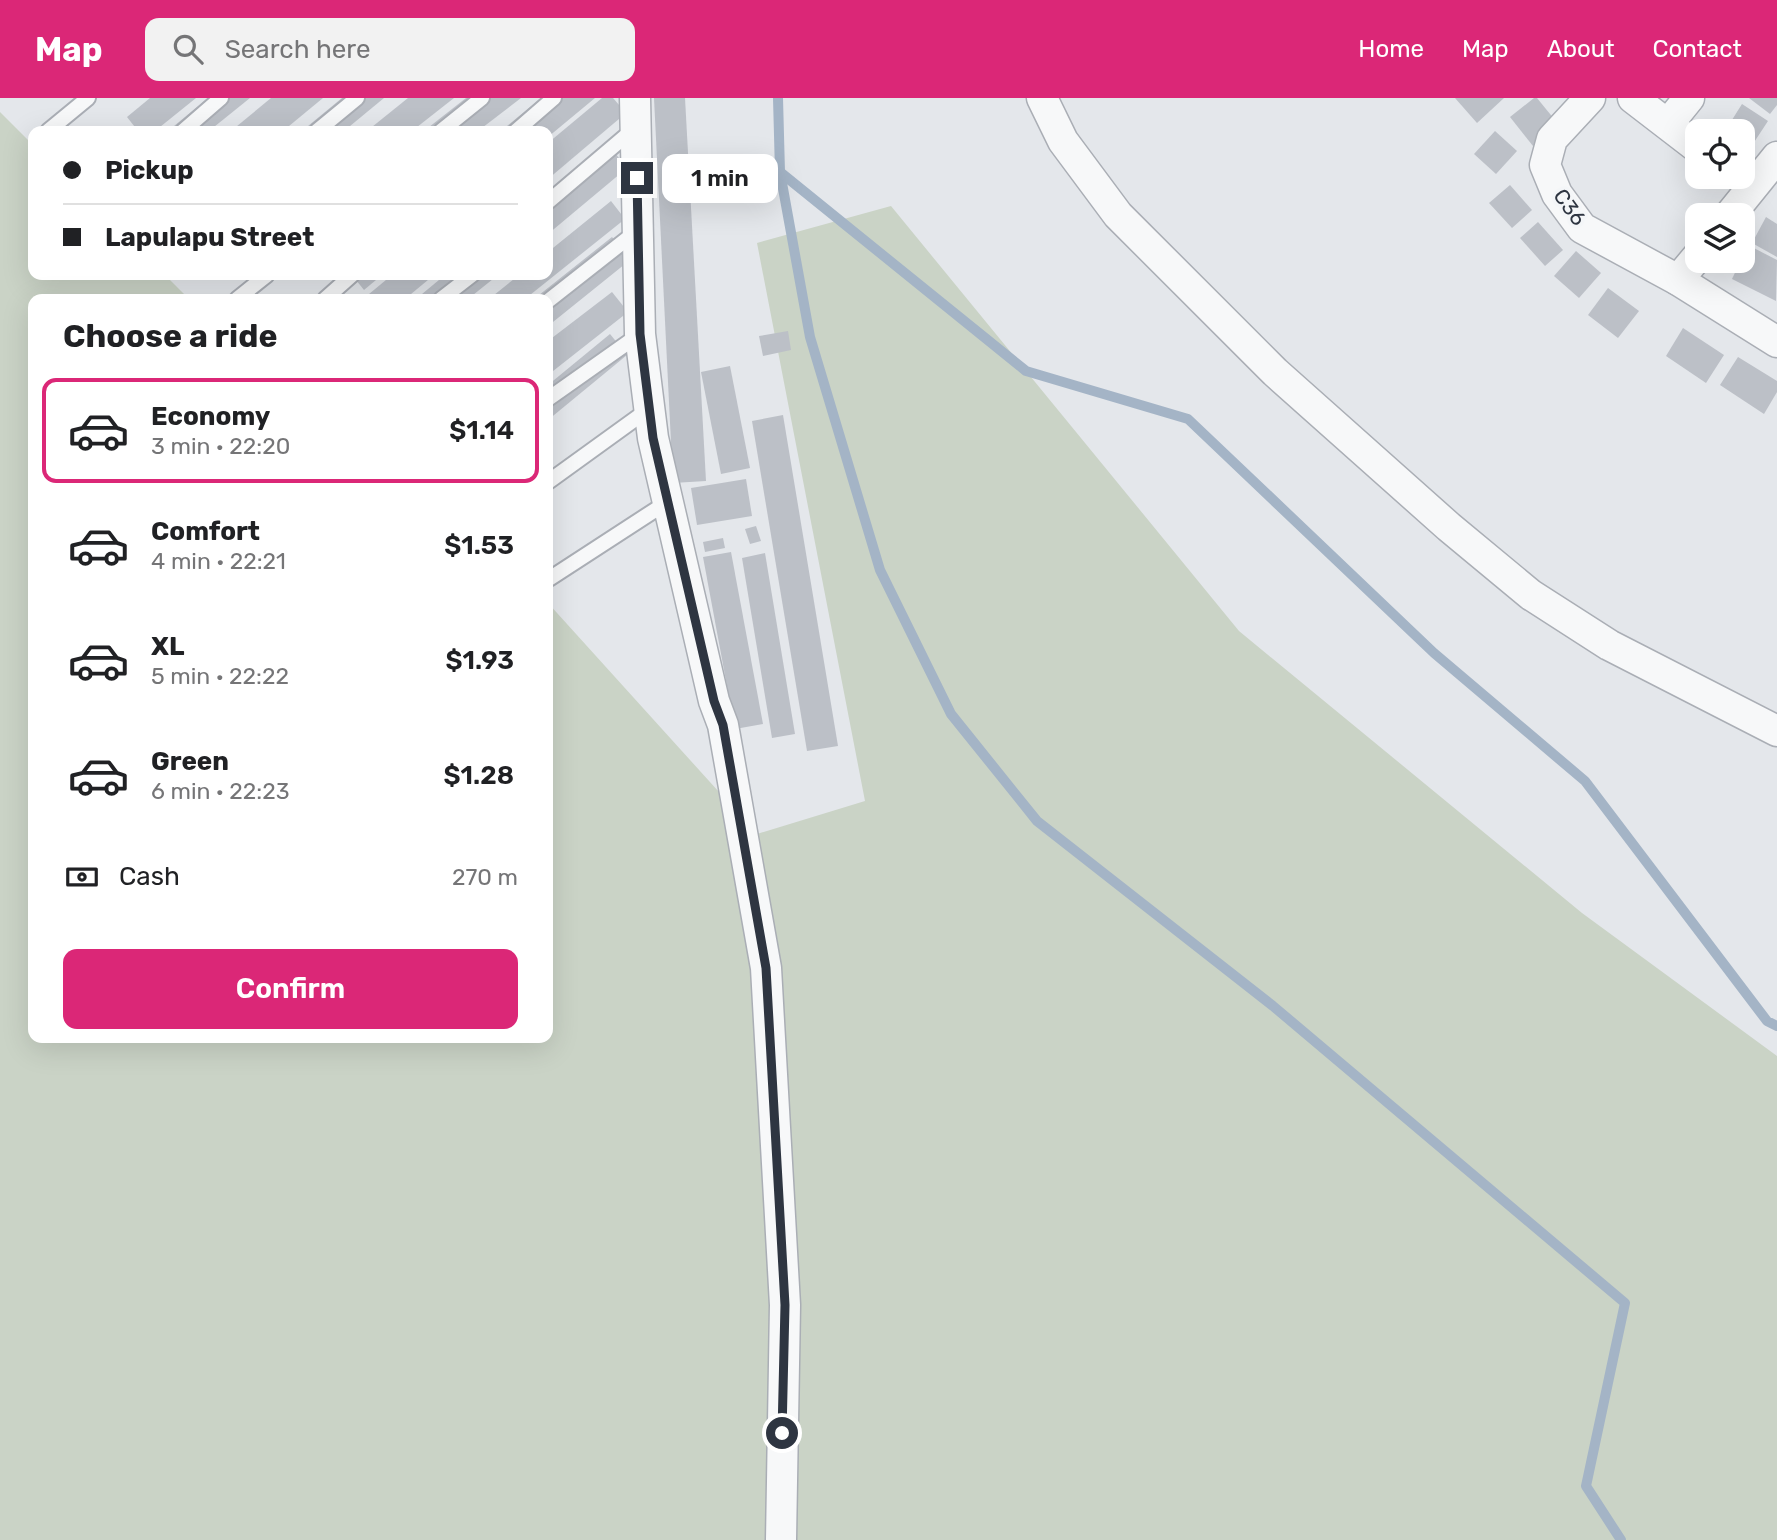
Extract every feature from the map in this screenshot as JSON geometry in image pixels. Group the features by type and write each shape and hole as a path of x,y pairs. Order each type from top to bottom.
{"street":[{"path":"1042,98 1063,141 1118,215 1275,372 1449,527 1531,595 1609,645 1777,731"},
{"name":"C36","path":"1590,98 1552,139 1545,165 1556,194 1582,228 1678,280 1777,342"},
{"path":"1633,98 1685,138"},
{"path":"1668,124 1689,98"},
{"path":"636,112 640,334 653,438 714,701 723,725 766,968 785,1305 781,1540"},
{"path":"1739,203 1760,177"},
{"path":"1678,280 1685,272"}],"lane":[{"path":"54,126 88,98"},
{"path":"189,126 221,98"},
{"path":"323,126 357,98"},
{"path":"447,126 482,98"},
{"path":"522,126 554,98"},
{"path":"553,197 636,112"},
{"path":"553,297 638,230"},
{"path":"243,294 261,280"},
{"path":"331,294 346,280"},
{"path":"447,294 466,280"},
{"path":"553,395 640,334"},
{"path":"553,478 649,409"},
{"path":"553,576 669,501"}],"shaded area":[{"path":"0,112 28,140 28,280 170,280 184,294 28,294 28,1043 553,1043 553,609 757,834 865,801 757,243 891,206 1239,631 1582,913 1777,1056 1777,1540 0,1540"}],"building":[{"path":"150,98 196,98 161,126 134,126 127,117"},
{"path":"208,98 250,98 215,126 174,126"},
{"path":"271,98 323,98 289,126 237,126"},
{"path":"342,98 384,98 350,126 308,126"},
{"path":"408,98 454,98 418,126 373,126"},
{"path":"466,98 521,98 485,126 430,126"},
{"path":"541,98 595,98 553,133 553,126 507,126"},
{"path":"602,98 613,98 626,113 553,175 553,139"},
{"path":"654,98 685,98 706,481 673,483"},
{"path":"1455,98 1504,98 1477,123"},
{"path":"1537,98 1559,125 1533,146 1510,117"},
{"path":"1749,98 1777,98 1777,105 1770,114"},
{"path":"1742,104 1768,121 1755,141 1755,119 1733,119"},
{"path":"1495,131 1517,151 1496,174 1474,154"},
{"path":"607,143 627,168 553,230 553,188"},
{"path":"1510,185 1532,210 1512,228 1489,203"},
{"path":"611,201 625,219 553,277 553,248"},
{"path":"1766,217 1777,224 1777,257 1755,245 1755,237"},
{"path":"1538,222 1563,250 1545,266 1520,238"},
{"path":"612,237 630,260 553,322 553,294 540,294"},
{"path":"1755,249 1777,260 1776,301 1732,279 1735,273 1755,273"},
{"path":"1576,251 1601,273 1579,298 1554,276"},
{"path":"356,280 376,280 364,290"},
{"path":"386,280 428,280 411,294 369,294"},
{"path":"439,280 492,280 474,294 422,294"},
{"path":"513,280 549,280 531,294 495,294"},
{"path":"1608,288 1639,311 1618,338 1588,315"},
{"path":"612,292 628,312 553,371 553,337"},
{"path":"1683,328 1724,355 1706,383 1666,356"},
{"path":"788,331 791,350 763,356 759,336"},
{"path":"610,334 627,355 553,416 553,381"},
{"path":"1738,357 1777,381 1777,392 1764,414 1720,385"},
{"path":"730,366 750,468 721,474 701,372"},
{"path":"783,415 838,746 807,751 752,421"},
{"path":"746,479 752,516 697,525 691,488"},
{"path":"756,526 761,541 750,544 745,529"},
{"path":"723,538 725,548 705,552 703,542"},
{"path":"731,552 763,724 735,729 703,557"},
{"path":"765,553 795,734 772,738 742,558"}],"waterway":[{"path":"778,98 780,172 810,337 880,570 951,714 1037,821 1273,1006 1625,1303 1586,1486 1621,1540"},
{"path":"780,172 1026,371 1188,419 1434,653 1585,781 1767,1021 1777,1026"}],"route":[{"path":"637,178 640,334 653,438 714,701 723,725 766,968 785,1305 782,1433"}]}
